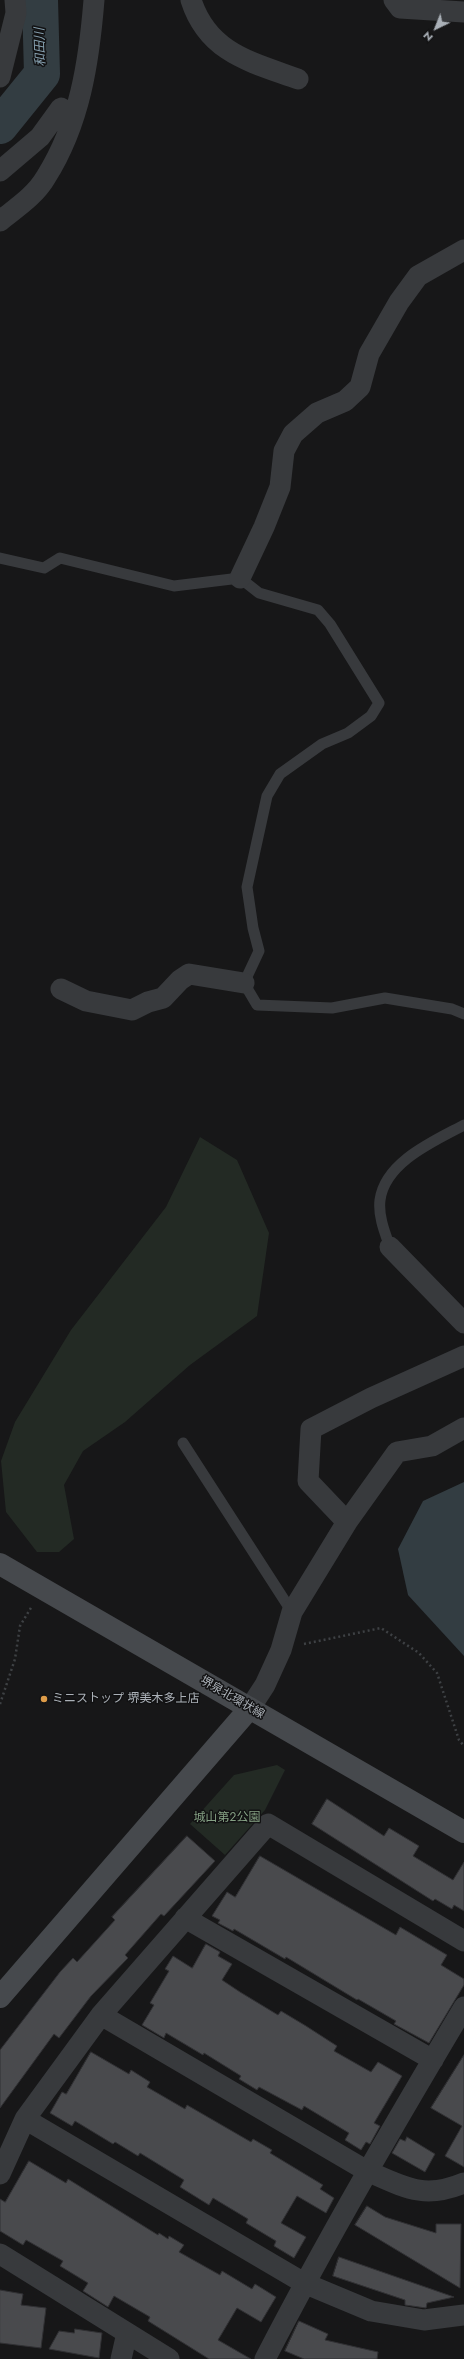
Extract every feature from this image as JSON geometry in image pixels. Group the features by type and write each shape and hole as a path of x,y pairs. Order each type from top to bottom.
{"main road":[{"name":"堺泉北環状線","path":"0,1564 464,1832"},
{"path":"0,1996 250,1708"}],"street":[{"path":"0,77 16,13 15,0"},
{"path":"0,221 28,199 46,178 75,120 90,55 94,0"},
{"path":"191,0 197,19 216,41 242,58 298,78"},
{"path":"394,0 400,8 464,12"},
{"path":"0,171 40,137 61,108"},
{"path":"240,578 264,527 280,488 284,451 293,434 317,414 345,402 360,387 369,354 399,302 418,276 464,250"},
{"path":"61,989 86,1001 132,1010 148,1002 163,998 180,980 189,974 244,983"},
{"path":"390,1248 464,1323"},
{"path":"347,1522 308,1481 311,1429 371,1398 464,1356"},
{"path":"250,1708 265,1685 281,1650 292,1612 347,1522 397,1452 432,1446 464,1428"},
{"path":"0,2174 25,2119 101,2015 184,1918 268,1824 464,1941"},
{"path":"184,1918 433,2060"},
{"path":"265,2359 304,2283 464,2007"},
{"path":"101,2015 368,2171 413,2191 447,2190 464,2183"},
{"path":"25,2119 304,2283 371,2311 424,2320 464,2315"},
{"path":"0,2254 169,2359"},
{"path":"121,2359 127,2333"}],"lane":[{"path":"0,558 44,568 60,558 174,586 240,578 259,593 318,610 330,624 379,703 371,716 348,733 322,744 280,774 267,796 248,887 253,928 259,951 244,983 257,1005 332,1008 385,998 452,1009 464,1014"},
{"path":"390,1248 381,1221 380,1200 387,1178 417,1150 464,1125"},
{"path":"183,1442 292,1612"}],"path":[{"path":"0,1704 15,1659 20,1626 43,1589"},
{"path":"281,1650 381,1628 419,1653 437,1673 459,1740 464,1746"}],"green space":[{"path":"200,1137 237,1160 269,1233 257,1316 190,1365 125,1422 83,1451 64,1485 74,1539 59,1552 37,1552 6,1512 1,1461 15,1422 71,1330 166,1207"},
{"name":"城山第2公園","path":"277,1765 285,1770 265,1810 225,1855 190,1824 234,1775"}],"shaded area":[{"path":"464,1482 464,1656 408,1595 398,1549 423,1501"}],"building":[{"path":"327,1799 384,1836 389,1828 419,1846 413,1856 453,1880 464,1862 464,1911 454,1905 452,1909 435,1899 433,1901 312,1824"},
{"path":"187,1836 215,1861 164,1916 161,1914 125,1955 128,1958 91,1996 59,2038 54,2034 0,2108 0,2050 60,1972 73,1958 77,1962 115,1920 112,1917"},
{"path":"260,1856 396,1935 400,1927 447,1955 441,1965 464,1979 464,1985 429,2043 394,2024 396,2021 358,1999 357,2000 286,1957 285,1959 234,1929 233,1931 218,1923 220,1920 212,1916 227,1892 235,1897"},
{"path":"206,1944 220,1952 218,1956 232,1964 222,1980 278,2015 281,2011 306,2026 337,2046 334,2051 371,2072 378,2062 402,2076 374,2123 380,2126 370,2144 366,2142 361,2150 345,2140 349,2133 304,2106 302,2110 259,2087 257,2090 239,2079 241,2076 204,2053 203,2055 166,2033 164,2038 142,2025 154,2005 150,2003 169,1971 165,1969 173,1956 192,1968"},
{"path":"91,2052 129,2074 131,2070 150,2082 147,2087 185,2109 187,2105 251,2142 253,2139 272,2150 270,2153 323,2185 320,2189 334,2198 326,2213 297,2196 281,2223 306,2237 294,2258 274,2246 276,2241 246,2223 248,2219 213,2198 209,2205 180,2187 184,2180 140,2153 138,2156 115,2142 113,2144 75,2121 72,2126 50,2113 62,2092 66,2094"},
{"path":"464,2055 464,2167 445,2156 462,2126 431,2108"},
{"path":"407,2137 435,2154 425,2172 392,2153 400,2139 405,2141"},
{"path":"29,2161 66,2183 68,2179 158,2235 159,2233 168,2239 169,2236 184,2245 179,2252 220,2275 222,2271 252,2289 255,2284 276,2297 261,2322 237,2308 218,2340 251,2359 209,2359 148,2321 150,2317 114,2296 108,2307 83,2291 88,2283 60,2266 63,2261 26,2240 23,2245 0,2231 0,2199 5,2202"},
{"path":"367,2206 385,2217 436,2233 436,2224 461,2224 460,2288 355,2225"},
{"path":"339,2257 454,2297 427,2303 426,2308 405,2305 405,2300 333,2276"},
{"path":"0,2290 23,2294 21,2305 46,2308 41,2348 0,2343"},
{"path":"299,2321 328,2334 325,2340 378,2352 377,2359 304,2359 285,2351"},
{"path":"75,2329 102,2333 99,2358 49,2349 59,2331 74,2333"}],"waterway":[{"name":"和田川","path":"0,126 42,74 40,0"}],"place":[{"name":"ミニストップ 堺美木多上店","path":"44,1699"}]}
